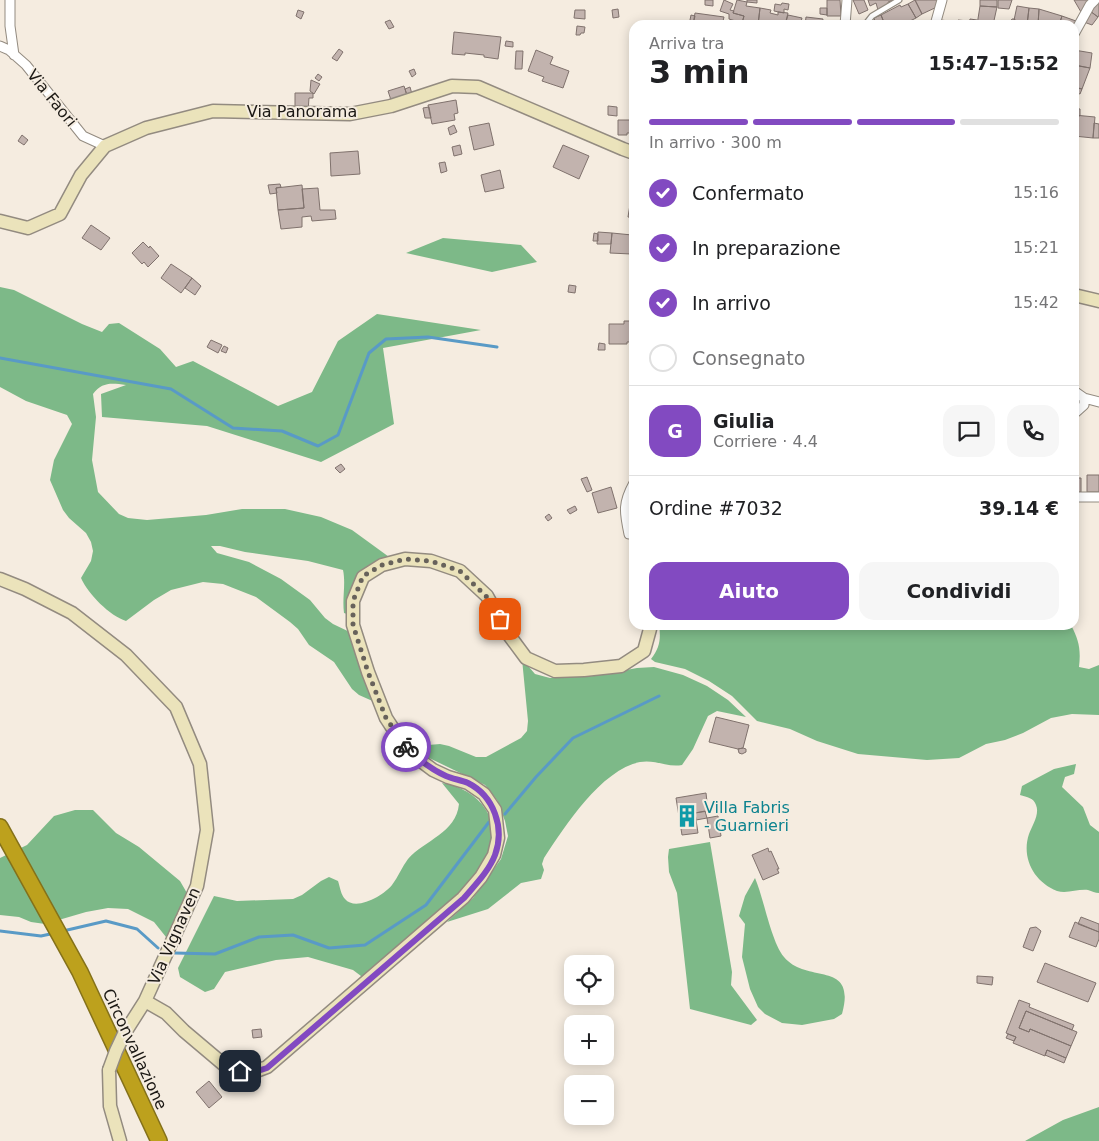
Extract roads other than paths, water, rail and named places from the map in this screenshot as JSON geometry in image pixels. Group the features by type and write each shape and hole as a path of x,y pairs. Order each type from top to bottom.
{"highway":[{"name":"Circonvallazione","path":"1,829 80,972 159,1141"}],"street":[{"path":"10,0 10,26 14,55"},
{"path":"845,20 846,0"},
{"path":"936,20 942,0"},
{"path":"1079,25 1090,4 1095,0"},
{"name":"Via Faori","path":"0,46 26,65 83,136 105,146"},
{"name":"Via Panorama","path":"0,221 28,228 60,214 81,175 105,146 146,128 213,111 350,114 391,106 452,86 478,87 629,151"},
{"path":"1079,296 1099,301"},
{"path":"1079,394 1084,398 1099,402"},
{"path":"1079,412 1084,405 1084,398"},
{"path":"629,492 626,498 626,519 629,534"},
{"path":"1079,497 1099,497"},
{"path":"145,1001 166,1013 184,1032 229,1069 251,1073 267,1068 464,898 481,877 494,855 498,838 495,810 484,794 468,783 433,770 417,758 401,741 386,718 368,672 353,625 353,601 363,576 382,565 406,559 431,561 460,571 486,596 506,631 526,658 555,671 621,666 644,651 650,630"},
{"name":"Via Vignaven","path":"0,579 72,612 126,655 176,707 200,764 207,830 197,886 145,1001 124,1034 110,1070 110,1106 120,1141"}],"lane":[{"path":"869,20 872,16 899,0"}],"waterway":[{"path":"0,358 171,389 233,428 282,431 318,446 338,435 369,353 386,339 428,337 497,347"},
{"path":"505,814 536,777 573,738 659,696"},
{"path":"175,953 215,954 259,937 293,935 329,948 365,945 426,905 489,822"},
{"path":"63,931 106,921 137,929 158,948"},
{"path":"0,931 41,936 55,933"}],"place":[{"name":"Villa Fabris - Guarnieri","path":"687,816"}]}
